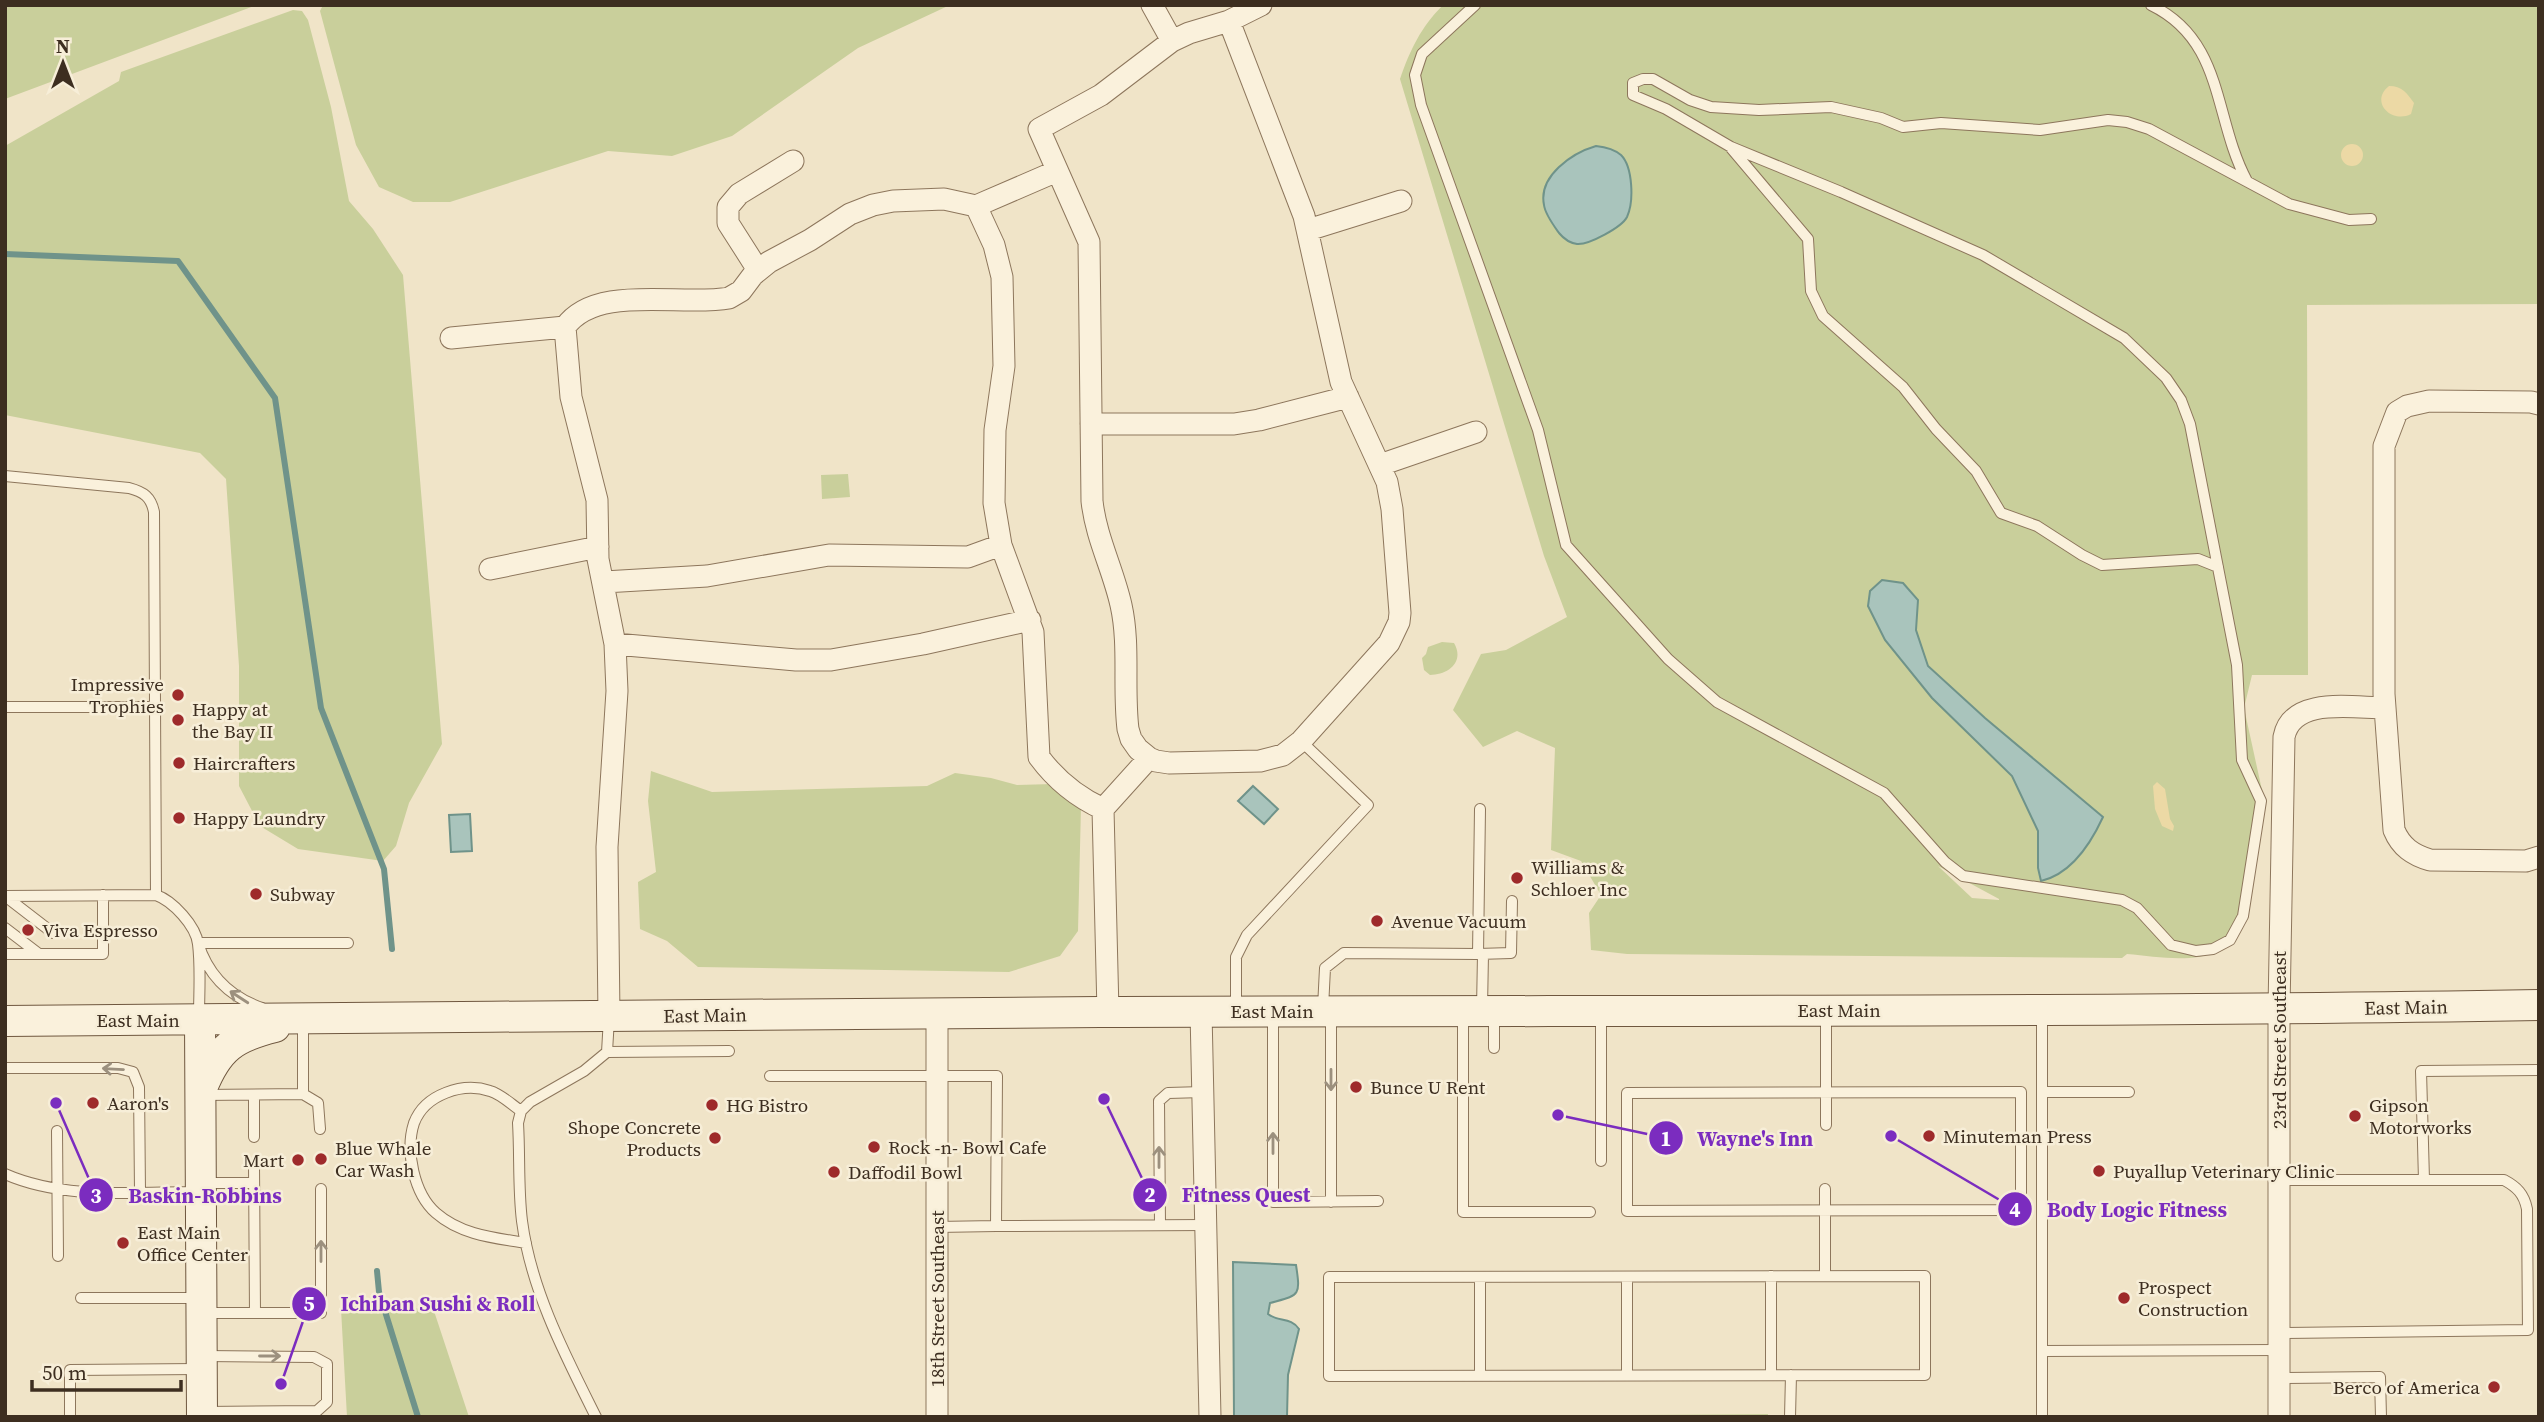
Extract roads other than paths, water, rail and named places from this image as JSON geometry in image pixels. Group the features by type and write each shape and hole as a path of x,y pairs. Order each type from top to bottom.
{"main road":[{"name":"East Main","path":"5,1021 937,1012 2279,1009 2539,1005"},
{"path":"200,1020 202,1414"},
{"path":"200,1095 216,1059 230,1044 250,1034 303,1020"}],"street":[{"path":"1152,5 1172,41"},
{"path":"1229,21 1308,230 1337,367 1380,465 1392,509 1400,599 1399,622 1389,643 1301,741 1283,755 1261,761 1169,763 1149,758 1131,739 1128,729 1125,633 1121,605 1094,521 1089,242 1039,129 1101,95 1172,41 1229,21 1261,5"},
{"path":"758,270 728,223 728,207 739,194 793,161"},
{"path":"609,1017 607,834 617,691 615,644 600,570 597,500 571,397 565,327 587,308 611,301 729,298 741,291 758,270 850,214 873,205 893,201 944,199 976,206 1057,171"},
{"path":"1308,230 1401,201"},
{"path":"976,206 994,245 1002,277 1004,366 997,408 993,469 995,522 1030,621 1035,646 1039,757 1052,774 1072,791 1084,800 1103,808"},
{"path":"451,338 565,327"},
{"path":"1091,424 1234,424 1348,397"},
{"path":"2539,404 2430,401 2407,406 2397,411 2384,446 2385,708 2392,821 2398,841 2417,856 2430,860 2526,861 2539,857"},
{"path":"1380,465 1476,432"},
{"path":"604,582 707,576 830,555 968,558 1001,545"},
{"path":"490,569 598,547"},
{"path":"615,644 796,660 831,660 1030,621"},
{"name":"23rd Street Southeast","path":"2279,1417 2279,1009 2283,747 2288,725 2303,711 2316,708 2385,708"},
{"path":"1108,1012 1103,808 1149,758"},
{"name":"18th Street Southeast","path":"937,1012 937,1417"},
{"path":"1201,1012 1210,1417"}],"lane":[{"path":"1475,5 1422,54 1415,75 1421,105 1538,430 1566,545 1668,659 1717,702 1884,793 1945,862 1963,876 2122,901 2137,908 2171,945 2196,951 2213,949 2230,940 2243,916 2260,801 2242,760 2236,665 2190,424 2181,400 2166,378 2123,338 1983,255 1731,147 1666,109 1633,95 1633,83 1653,79 1690,100 1711,107 1759,110 1831,107 1881,118 1903,127 1941,123 2040,130 2108,120 2127,122 2149,129 2289,204 2349,220 2371,219"},
{"path":"2151,5 2167,13 2192,37 2213,76 2235,160 2247,181"},
{"path":"1731,147 1808,239 1811,291 1823,316 1903,387 1936,429 1976,471 2001,513 2037,526 2102,565 2198,559 2218,567"},
{"path":"5,475 129,488 148,497 154,512 156,895"},
{"path":"5,707 155,707"},
{"path":"1236,1011 1236,957 1247,935 1368,805 1301,741"},
{"path":"1480,809 1480,1011 1463,1212 1590,1212"},
{"path":"5,954 103,954 103,895"},
{"path":"5,896 156,895 168,902 194,933 204,961 214,977 231,993 250,1004 303,1020 303,1094"},
{"path":"5,896 52,933"},
{"path":"1331,1202 1325,968 1344,953 1511,953 1512,901"},
{"path":"5,928 39,954"},
{"path":"198,943 348,943"},
{"path":"198,943 200,1020"},
{"path":"1825,1125 1826,1010"},
{"path":"2042,1010 2042,1417"},
{"path":"1273,1011 1273,1202 1378,1201"},
{"path":"1480,1011 1494,1048"},
{"path":"1601,1011 1601,1161"},
{"path":"607,1052 609,1017"},
{"path":"596,1417 564,1351 538,1287 526,1243 522,1219 518,1123 522,1111 530,1102 584,1071 607,1052 729,1051"},
{"path":"10,1068 118,1068 133,1072 139,1087 140,1192"},
{"path":"2424,1180 2421,1071 2539,1070"},
{"path":"769,1076 997,1076 996,1226"},
{"path":"522,1111 493,1091 470,1087 450,1091 422,1109 415,1122 411,1141 413,1171 422,1197 435,1212 455,1226 485,1237 526,1243"},
{"path":"2021,1091 2021,1210 1627,1211 1627,1093 1825,1092 2021,1091"},
{"path":"2042,1091 2129,1091"},
{"path":"1160,1225 1159,1101 1168,1093 1203,1092"},
{"path":"254,1094 254,1137"},
{"path":"200,1095 303,1094 318,1103 320,1129"},
{"path":"57,1131 58,1256"},
{"path":"254,1165 255,1313"},
{"path":"5,1174 31,1183 78,1192 140,1192 254,1183"},
{"path":"2042,1351 2528,1330 2527,1209 2524,1196 2513,1185 2504,1180 2279,1180"},
{"path":"81,1298 202,1306 255,1313 321,1313 321,1189"},
{"path":"1825,1189 1825,1276"},
{"path":"937,1227 1206,1224"},
{"path":"1771,1276 1771,1375"},
{"path":"1825,1276 1926,1276 1925,1375 1329,1376 1329,1277 1825,1276"},
{"path":"1480,1277 1480,1376"},
{"path":"1626,1376 1627,1277"},
{"path":"70,1417 70,1370 307,1356 321,1359 328,1368 327,1402 317,1411 202,1414"},
{"path":"1790,1417 1791,1375"},
{"path":"2279,1378 2380,1377 2381,1417"}],"water":[{"path":"1596,146 1615,151 1625,160 1631,185 1631,203 1627,217 1612,230 1589,242 1574,243 1559,233 1548,216 1544,194 1546,185 1551,175 1567,160"},
{"path":"1882,580 1903,583 1918,600 1916,630 1928,666 1985,718 2103,817 2086,847 2062,872 2041,881 2038,868 2038,831 2012,776 1932,698 1885,640 1868,606 1870,591"},
{"path":"1253,786 1278,809 1264,824 1238,801"},
{"path":"470,814 472,851 451,852 449,815"},
{"path":"1233,1262 1296,1265 1296,1293 1270,1303 1268,1314 1292,1323 1299,1329 1288,1375 1287,1417 1234,1417"}],"waterway":[{"path":"5,254 178,261 275,398 321,708 384,869 392,949"},
{"path":"377,1271 379,1292 418,1417"}],"place":[{"name":"Impressive Trophies","path":"178,695"},
{"name":"Happy at the Bay II","path":"178,720"},
{"name":"Haircrafters","path":"179,763"},
{"name":"Happy Laundry","path":"179,818"},
{"name":"Williams & Schloer Inc","path":"1517,878"},
{"name":"Subway","path":"256,894"},
{"name":"Avenue Vacuum","path":"1377,921"},
{"name":"Viva Espresso","path":"28,930"},
{"name":"Bunce U Rent","path":"1356,1087"},
{"name":"Fitness Quest","path":"1104,1099"},
{"name":"Baskin-Robbins","path":"56,1103"},
{"name":"Aaron's","path":"93,1103"},
{"name":"HG Bistro","path":"712,1105"},
{"name":"Wayne's Inn","path":"1558,1115"},
{"name":"Gipson Motorworks","path":"2355,1116"},
{"name":"Body Logic Fitness","path":"1891,1136"},
{"name":"Minuteman Press","path":"1929,1136"},
{"name":"Shope Concrete Products","path":"715,1138"},
{"name":"Rock -n- Bowl Cafe","path":"874,1147"},
{"name":"Blue Whale Car Wash","path":"321,1159"},
{"name":"Mart","path":"298,1160"},
{"name":"Puyallup Veterinary Clinic","path":"2099,1171"},
{"name":"Daffodil Bowl","path":"834,1172"},
{"name":"East Main Office Center","path":"123,1243"},
{"name":"Prospect Construction","path":"2124,1298"},
{"name":"Ichiban Sushi & Roll","path":"281,1384"},
{"name":"Berco of America","path":"2494,1387"}]}
